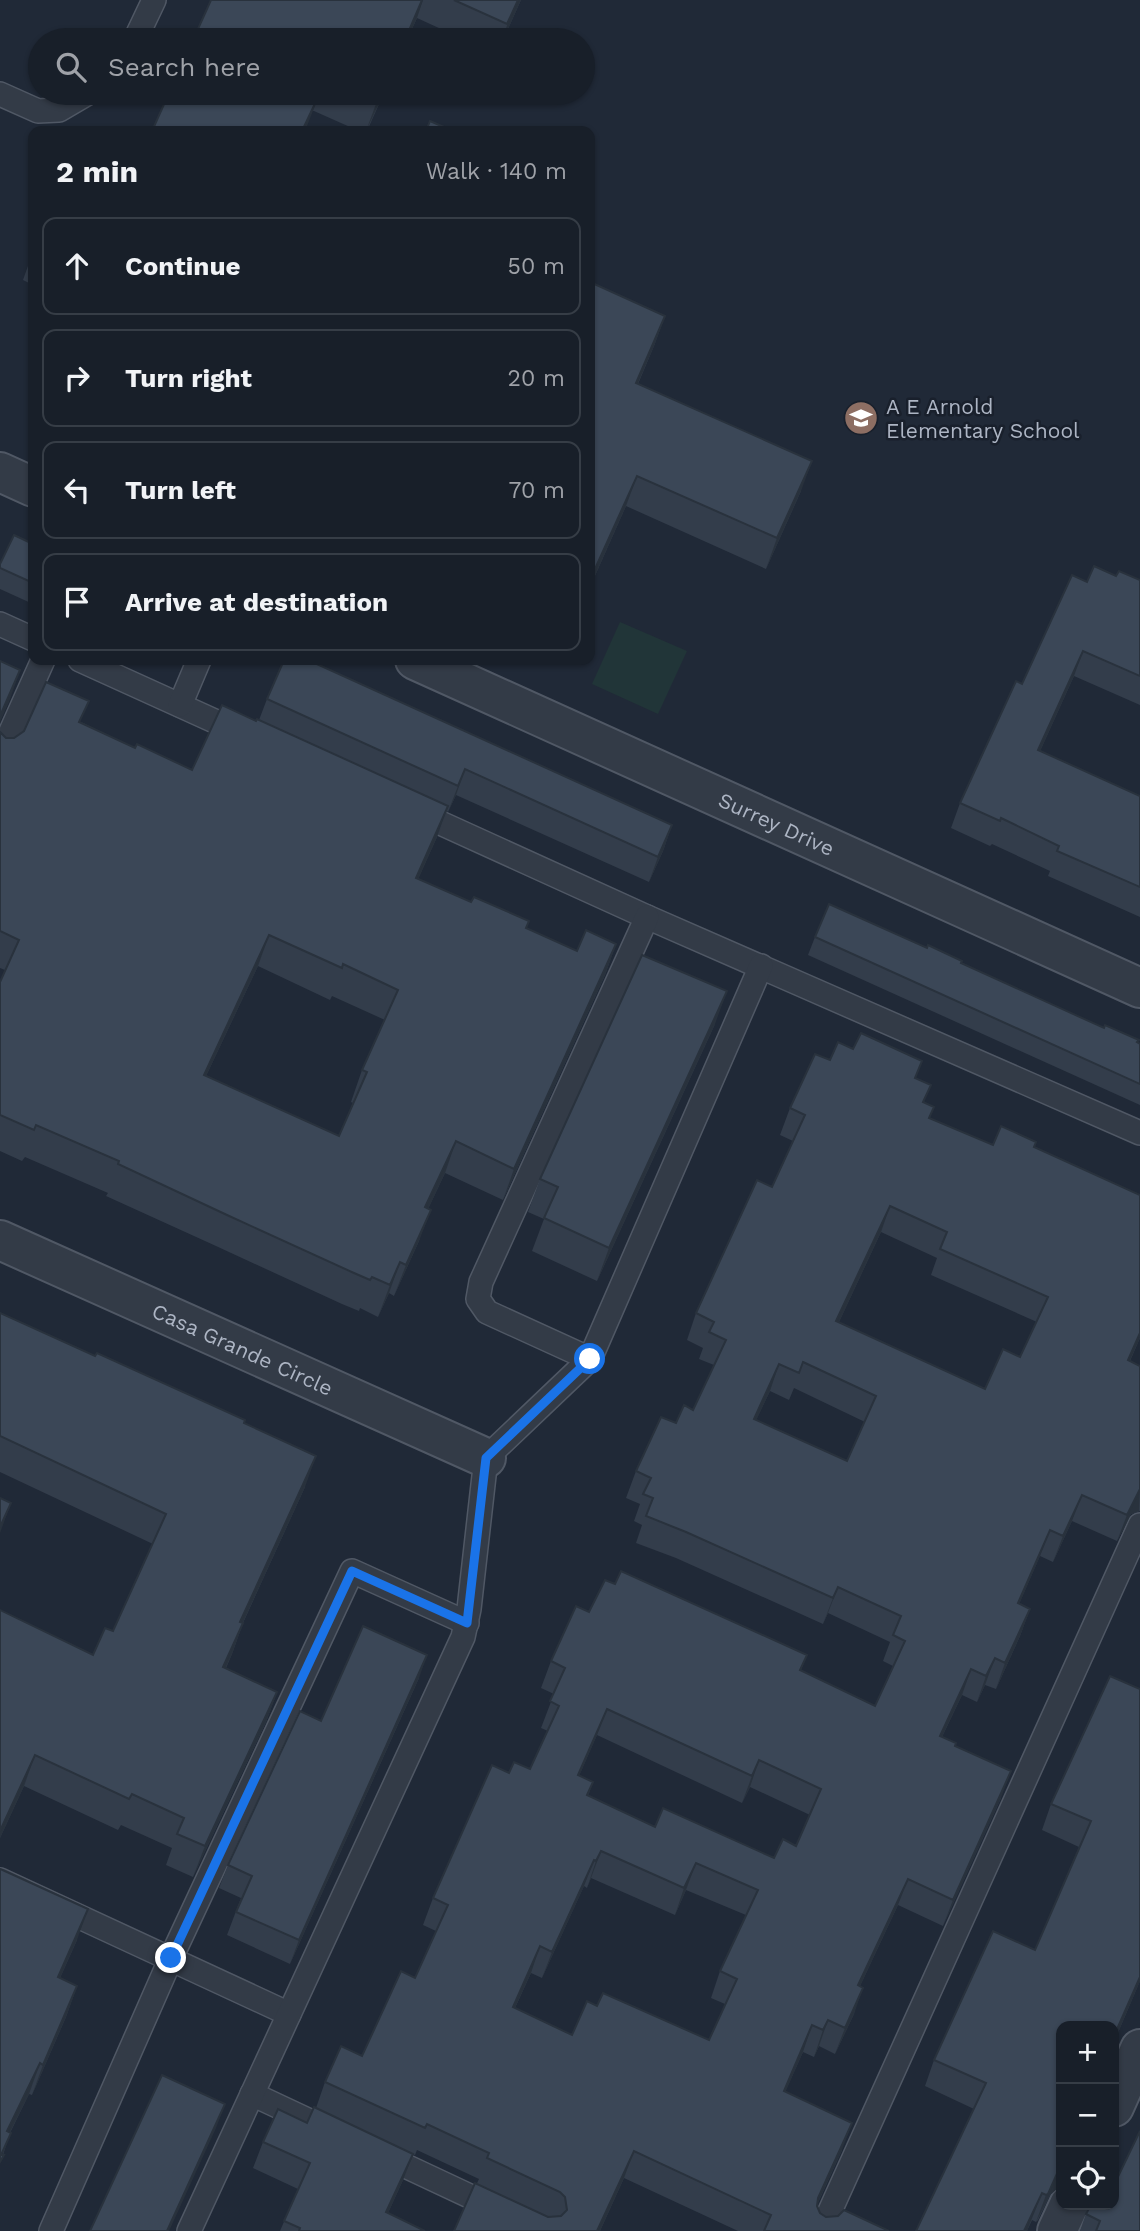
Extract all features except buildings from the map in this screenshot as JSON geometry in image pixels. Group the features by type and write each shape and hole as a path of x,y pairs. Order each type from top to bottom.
{"street":[{"path":"0,471 28,484"},
{"name":"Surrey Drive","path":"426,665 1140,988"},
{"name":"Casa Grande Circle","path":"0,1240 486,1458"},
{"path":"1119,2096 1140,2049"},
{"path":"1058,2231 1067,2210"}],"lane":[{"path":"141,28 154,0"},
{"path":"0,94 38,111 59,110 68,105"},
{"path":"0,624 28,637"},
{"path":"0,756 41,665"},
{"path":"91,665 268,745"},
{"path":"180,705 197,665"},
{"path":"394,802 647,917 1140,1133"},
{"path":"590,1359 487,1312 478,1298 481,1282 647,917"},
{"path":"189,2231 463,1637 467,1623 486,1458 590,1359 761,966"},
{"path":"821,2231 1140,1525"},
{"path":"51,2231 171,1958 352,1571 467,1623"},
{"path":"0,1880 289,2014"},
{"path":"252,2094 544,2231"}],"green space":[{"path":"620,622 687,651 658,714 592,684"}],"place":[{"name":"A E Arnold Elementary School","path":"861,418"}],"route":[{"path":"171,1958 352,1571 467,1623 486,1458 590,1359"}]}
